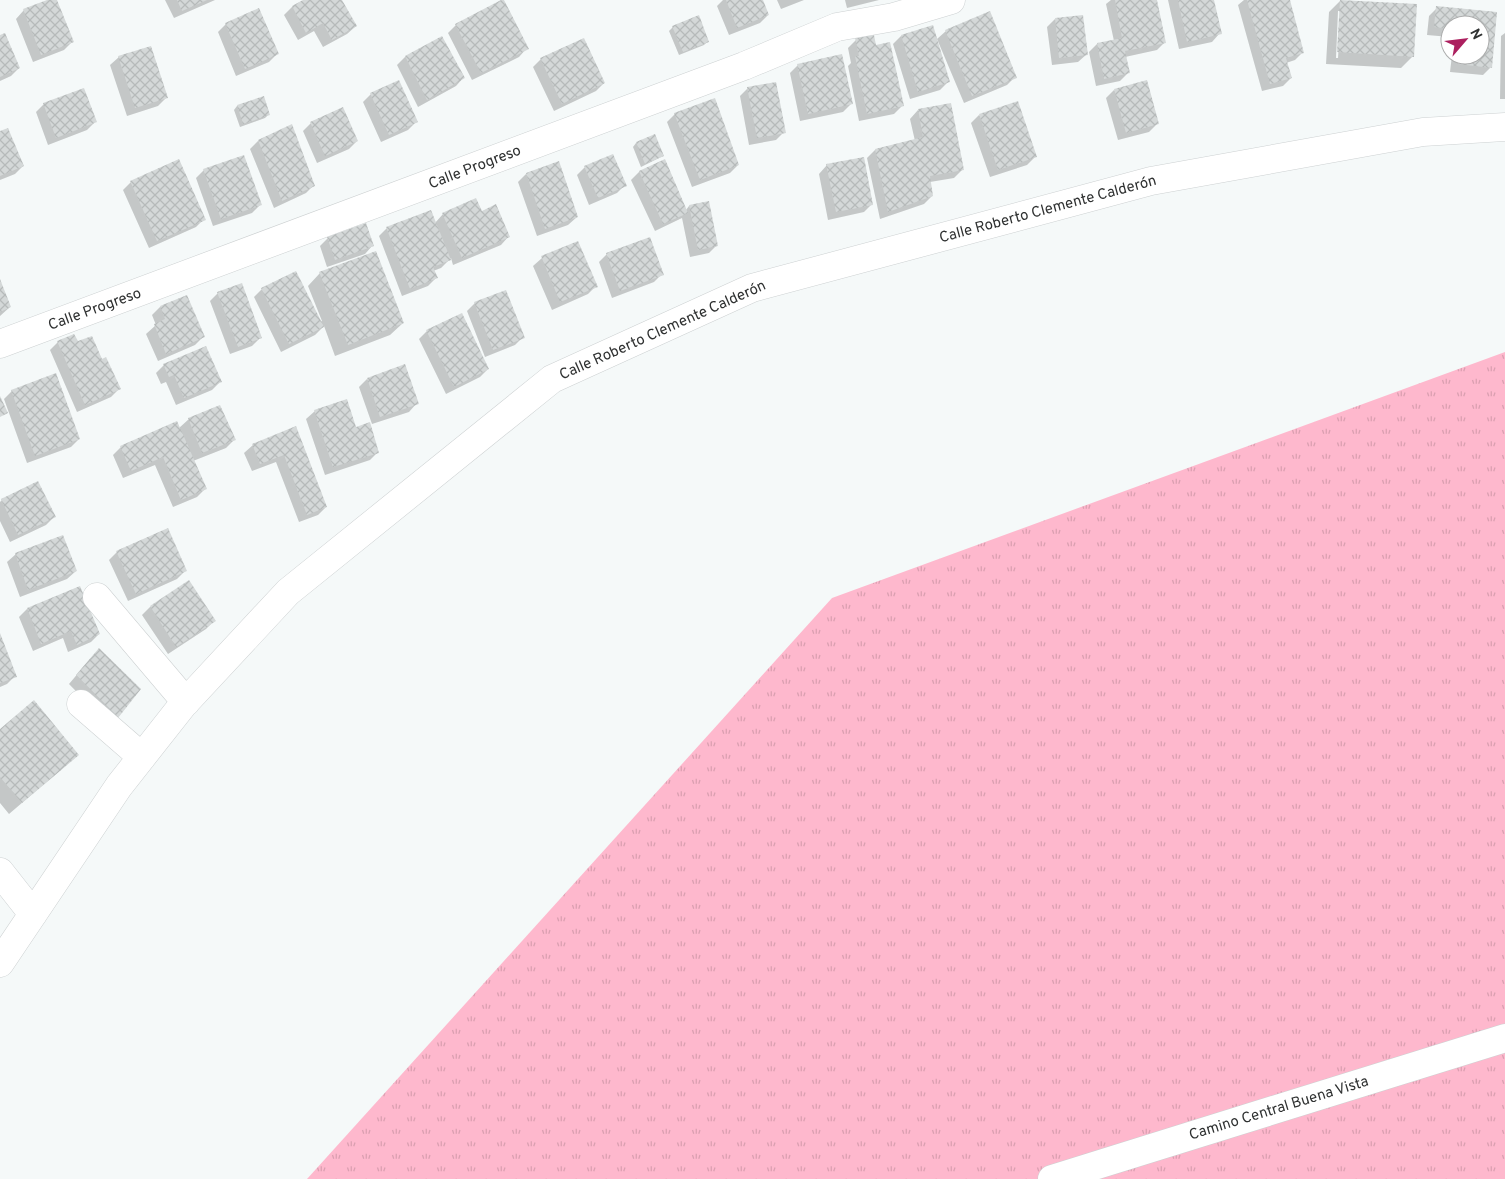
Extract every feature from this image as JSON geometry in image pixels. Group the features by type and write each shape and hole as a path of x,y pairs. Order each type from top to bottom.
{"street":[{"name":"Calle Progreso","path":"0,344 744,66 836,27 894,17 951,0"},
{"name":"Calle Roberto Clemente Calderón","path":"0,963 118,786 186,702 288,592 552,379 752,288 1151,182 1423,132 1505,127"},
{"path":"97,597 186,702"},
{"path":"81,704 142,757"},
{"path":"0,872 33,914"},
{"name":"Camino Central Buena Vista","path":"1052,1179 1505,1038"}],"green space":[{"path":"1505,352 1505,1179 307,1179 832,598"}],"building":[{"path":"47,0 57,0 74,42 41,55 23,9"},
{"path":"177,0 207,0 182,11"},
{"path":"303,0 342,0 357,26 332,40 323,23 306,33 292,6"},
{"path":"504,0 529,49 481,73 455,24"},
{"path":"726,0 763,0 769,15 737,28"},
{"path":"1115,0 1157,0 1166,43 1125,51 1130,73 1104,79 1097,43 1122,38"},
{"path":"1178,0 1214,0 1222,34 1187,42"},
{"path":"1247,0 1290,0 1304,53 1286,58 1292,78 1270,84"},
{"path":"1340,0 1417,4 1414,57 1337,52"},
{"path":"1436,6 1497,12 1492,68 1466,65 1490,65 1490,15 1440,15 1440,28 1434,27"},
{"path":"259,8 279,54 245,69 225,23"},
{"path":"990,11 1017,78 972,96 945,30"},
{"path":"699,15 709,42 683,52 672,26"},
{"path":"1083,15 1088,55 1059,58 1055,18"},
{"path":"933,25 950,82 918,92 901,35"},
{"path":"5,33 20,68 0,77 0,35"},
{"path":"874,35 876,45 890,42 904,106 867,114 855,56 859,56 855,38"},
{"path":"442,36 465,78 427,100 405,56"},
{"path":"584,38 605,83 562,104 540,58"},
{"path":"151,46 168,98 135,108 118,56"},
{"path":"842,54 853,104 808,114 797,64"},
{"path":"399,80 418,122 389,135 370,93"},
{"path":"1147,80 1159,124 1126,133 1114,89"},
{"path":"776,82 786,133 757,138 747,87"},
{"path":"84,88 97,122 56,138 43,103"},
{"path":"264,96 270,115 243,124 237,105"},
{"path":"715,98 739,165 700,180 674,113"},
{"path":"1018,101 1037,157 998,170 979,114"},
{"path":"951,103 964,170 930,176 933,196 888,212 875,149 923,137 918,109"},
{"path":"343,107 358,141 325,156 310,122"},
{"path":"292,124 315,186 282,201 258,140"},
{"path":"8,128 24,166 0,176 0,131"},
{"path":"655,134 664,156 645,164 636,142"},
{"path":"613,154 627,186 598,198 584,166"},
{"path":"244,155 262,205 221,219 203,169"},
{"path":"864,157 873,205 836,212 826,164"},
{"path":"179,159 206,220 157,241 130,181"},
{"path":"665,159 688,213 663,224 639,171"},
{"path":"559,161 578,217 545,229 526,173"},
{"path":"476,198 482,211 496,204 510,237 462,258 442,213"},
{"path":"709,201 718,246 698,250 689,205"},
{"path":"431,210 451,260 433,267 438,278 410,289 386,227"},
{"path":"366,223 374,246 335,260 327,237"},
{"path":"650,237 664,275 620,291 606,253"},
{"path":"578,241 598,287 560,302 541,256"},
{"path":"376,251 404,323 348,345 319,272"},
{"path":"296,271 324,327 289,344 261,288"},
{"path":"0,279 11,307 0,312"},
{"path":"242,283 262,338 238,347 217,292"},
{"path":"506,290 525,338 493,350 474,302"},
{"path":"187,295 205,337 166,354 154,324 165,319 160,306"},
{"path":"462,313 489,369 454,387 426,330"},
{"path":"74,334 78,341 92,336 102,359 106,357 121,389 85,405 57,341"},
{"path":"206,346 222,382 184,398 174,375 169,377 163,364"},
{"path":"405,364 419,404 380,417 367,378"},
{"path":"56,373 80,439 35,456 11,390"},
{"path":"0,396 8,413 0,417"},
{"path":"347,399 356,427 370,422 379,453 333,467 314,410"},
{"path":"220,405 236,440 202,453 188,418"},
{"path":"177,421 207,489 181,500 163,457 131,471 120,446"},
{"path":"296,426 327,507 307,515 284,455 260,464 252,444"},
{"path":"38,481 56,517 18,535 1,499"},
{"path":"168,528 187,571 136,594 116,551"},
{"path":"63,535 77,571 28,590 15,553"},
{"path":"189,580 216,621 176,647 150,606"},
{"path":"80,586 100,634 77,645 71,631 41,644 27,608"},
{"path":"0,633 17,677 0,683"},
{"path":"99,648 141,689 118,718 76,675"},
{"path":"34,700 79,755 22,803 0,777 0,729"}]}
